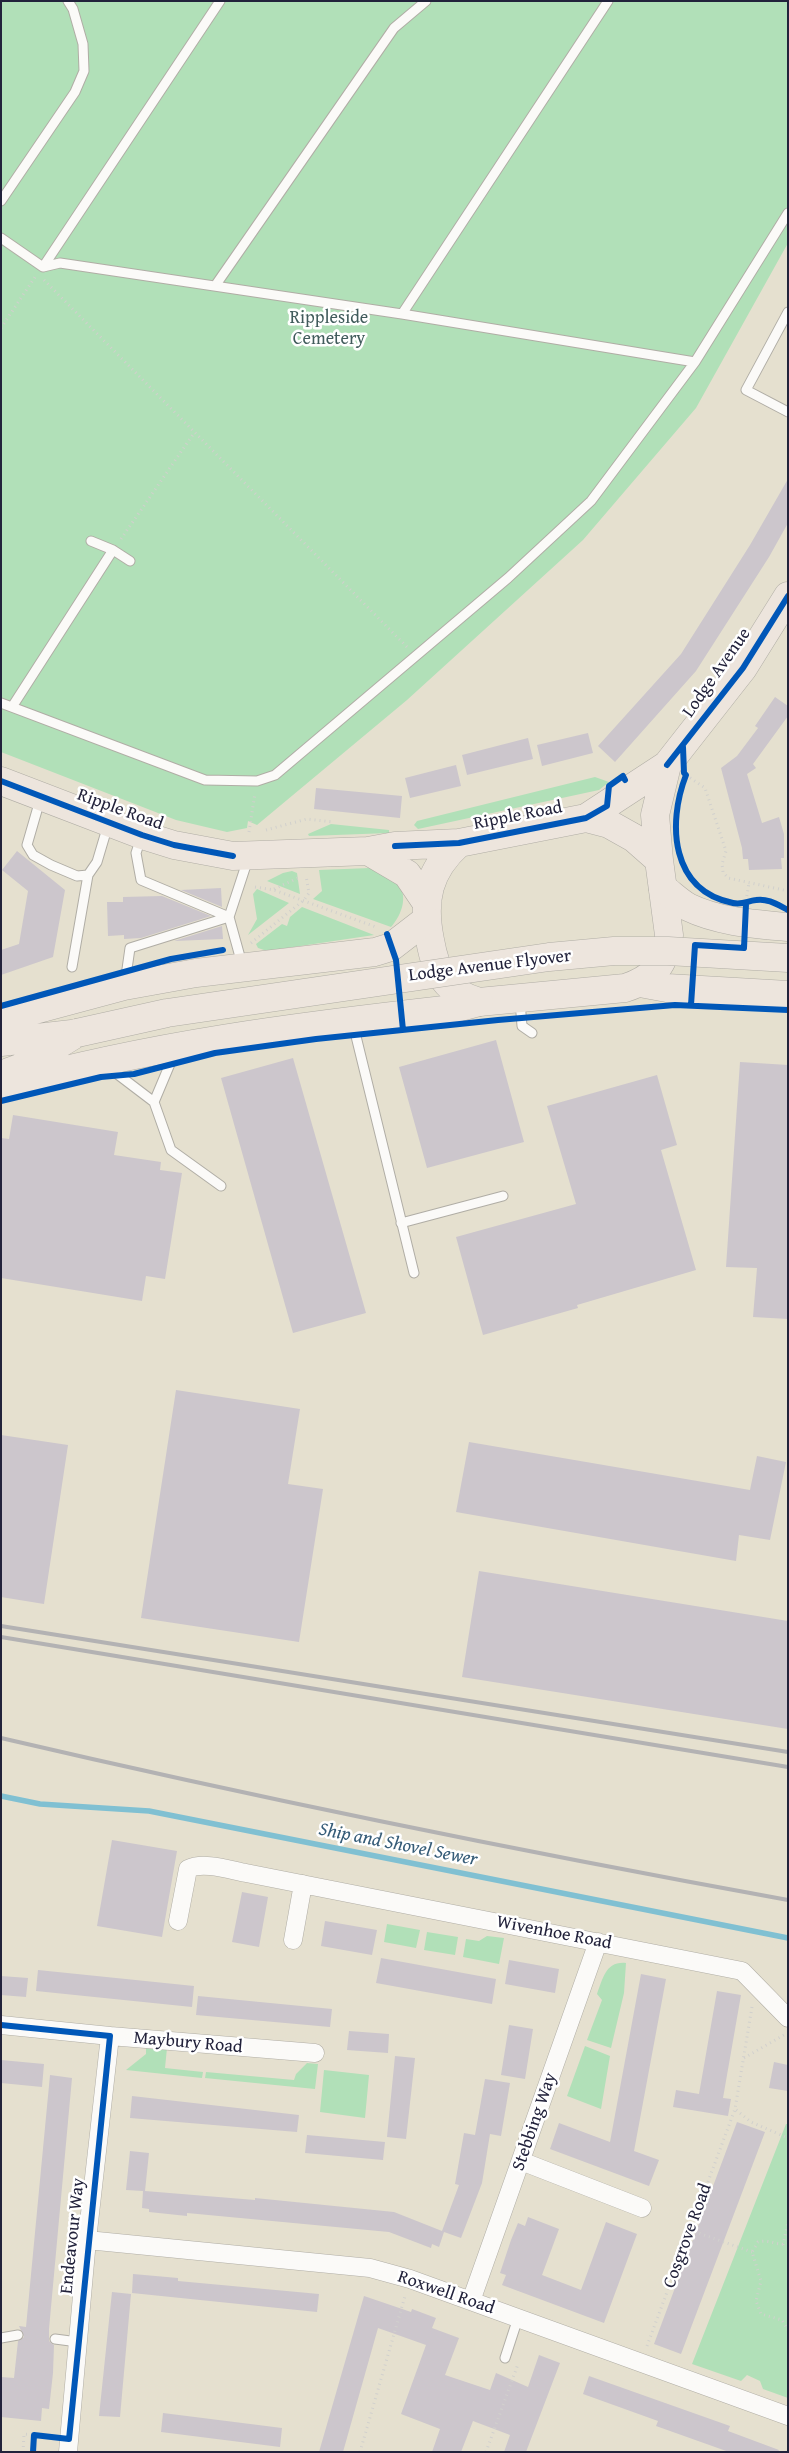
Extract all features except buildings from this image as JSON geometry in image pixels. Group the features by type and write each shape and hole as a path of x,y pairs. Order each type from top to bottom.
{"main road":[{"name":"Lodge Avenue","path":"659,860 655,815 680,767 788,596"},
{"name":"Lodge Avenue","path":"586,818 680,767"},
{"name":"Ripple Road","path":"1,781 142,835 174,845 233,856 249,844 368,851 395,846 459,843 586,818 609,824 634,838 659,860 669,935 662,963 640,983 625,988 479,1002 457,993 440,975 432,951 426,911 407,874 368,851"},
{"name":"Ripple Road","path":"426,911 432,878 447,854 459,843"},
{"path":"663,888 687,906 712,916 746,908 788,927"},
{"path":"1,1019 245,956 375,952 426,911"},
{"name":"Lodge Avenue Flyover","path":"1,1042 77,1033 167,1013 549,957 614,951 668,951 788,958"},
{"path":"640,983 667,988 788,995"},
{"path":"1,1087 62,1070 178,1045 453,1009 479,1002"},
{"name":"Lodge Avenue Flyover","path":"1,1075 20,1068 77,1033"}],"street":[{"name":"Wivenhoe Road","path":"178,1921 187,1873 193,1866 246,1873 742,1971 788,2018"},
{"path":"293,1940 303,1884"},
{"name":"Stebbing Way","path":"471,2301 598,1942"},
{"name":"Maybury Road","path":"1,2025 315,2053"},
{"name":"Endeavour Way","path":"68,2452 87,2240 110,2036"},
{"path":"521,2161 642,2208"},
{"name":"Roxwell Road","path":"87,2240 370,2268 410,2279 788,2416"}],"lane":[{"path":"1,201 75,92 84,71 83,44 73,9 68,1"},
{"path":"43,267 220,1"},
{"path":"215,286 394,28 426,1"},
{"path":"402,314 608,1"},
{"path":"1,702 12,708 205,780 257,781 275,775 508,578 592,501 695,362 788,213"},
{"path":"1,238 43,267"},
{"path":"43,267 60,262 402,314 695,362"},
{"path":"788,312 746,390 788,412"},
{"path":"91,541 114,550 130,560"},
{"path":"12,708 114,550"},
{"path":"41,797 27,845 33,855 77,876 88,875"},
{"path":"72,967 88,875 97,862 109,823"},
{"path":"142,835 136,853 141,880 229,917"},
{"path":"245,956 229,917 249,844"},
{"path":"124,986 130,948 229,917"},
{"path":"520,998 522,1026 532,1033"},
{"path":"353,1022 414,1273"},
{"path":"154,1102 178,1045"},
{"path":"97,1063 121,1075 154,1102 171,1150 221,1186"},
{"path":"401,1223 503,1196"},
{"path":"505,2358 518,2318"},
{"path":"1,2338 18,2336"},
{"path":"54,2339 78,2342"}],"path":[{"path":"1,328 43,267"},
{"path":"43,267 45,282 415,655"},
{"path":"114,550 194,433"},
{"path":"680,767 705,788 726,850 722,864 723,872 728,878 788,891"},
{"path":"249,844 257,781"},
{"path":"266,830 307,819 333,822"},
{"path":"245,956 309,893 305,869"},
{"path":"274,890 305,874"},
{"path":"746,908 749,883"},
{"path":"255,887 274,890 382,929 389,941"},
{"path":"744,2058 788,2033"},
{"path":"735,2110 751,2122 788,2138"},
{"path":"783,2245 788,2222"},
{"path":"690,2230 752,2252"},
{"path":"788,2244 783,2245 767,2240 758,2242 752,2252 761,2282 756,2301 761,2314 782,2320 788,2330"},
{"path":"360,2452 410,2279"},
{"path":"486,2452 520,2360"},
{"path":"23,2452 24,2434 34,2435 33,2444"}],"green space":[{"name":"Rippleside Cemetery","path":"1,1 788,1 788,243 696,408 583,540 407,700 257,825 248,821 247,828 227,832 176,820 1,752"},
{"path":"595,777 609,782 599,790 418,829 414,825 417,821"},
{"path":"331,824 389,830 389,833 309,836 308,834"},
{"path":"370,868 386,875 400,886 403,904 391,927 313,899 322,891 319,870"},
{"path":"292,871 297,873 300,894 267,881 283,873"},
{"path":"257,889 289,903 248,935 257,919 253,894"},
{"path":"302,907 374,935 267,951 258,948 256,944 282,924 287,926 290,917"},
{"path":"387,1924 420,1930 416,1948 384,1942"},
{"path":"427,1932 458,1937 455,1955 424,1950"},
{"path":"487,1936 504,1938 499,1964 463,1957 466,1939 479,1941"},
{"path":"626,1963 624,1993 611,2048 587,2040 602,2000 597,1994 606,1972 614,1965"},
{"path":"146,2046 167,2048 165,2068 203,2072 202,2078 126,2070 146,2054"},
{"path":"585,2046 610,2056 601,2109 567,2096"},
{"path":"307,2063 318,2064 315,2089 205,2078 206,2072 294,2080 296,2074"},
{"path":"324,2070 369,2075 365,2118 320,2112"},
{"path":"786,2124 788,2124 788,2398 763,2389 760,2381 747,2375 741,2381 692,2364"}],"waterway":[{"name":"Ship and Shovel Sewer","path":"1,1796 40,1804 149,1811 788,1938"}],"railway":[{"path":"1,1626 788,1752"},
{"path":"1,1637 788,1767"},
{"path":"1,1738 393,1824 788,1900"}],"cycle path":[{"path":"667,765 743,668 788,596"},
{"path":"683,747 684,773 686,775 680,794 676,834 679,853 686,870 697,885 712,896 733,903 765,900 788,910"},
{"path":"395,846 459,843 586,818 607,806 609,786 623,776 625,780"},
{"path":"1,781 142,835 174,845 233,856"},
{"path":"691,1005 695,945 744,948 746,904"},
{"path":"387,934 396,960 403,1030"},
{"path":"1,1006 171,959 223,950"},
{"path":"1,1101 101,1077 134,1074 215,1053 316,1039 498,1020 675,1005 788,1010"},
{"path":"1,2025 110,2036 69,2439 34,2435 33,2452"}]}
